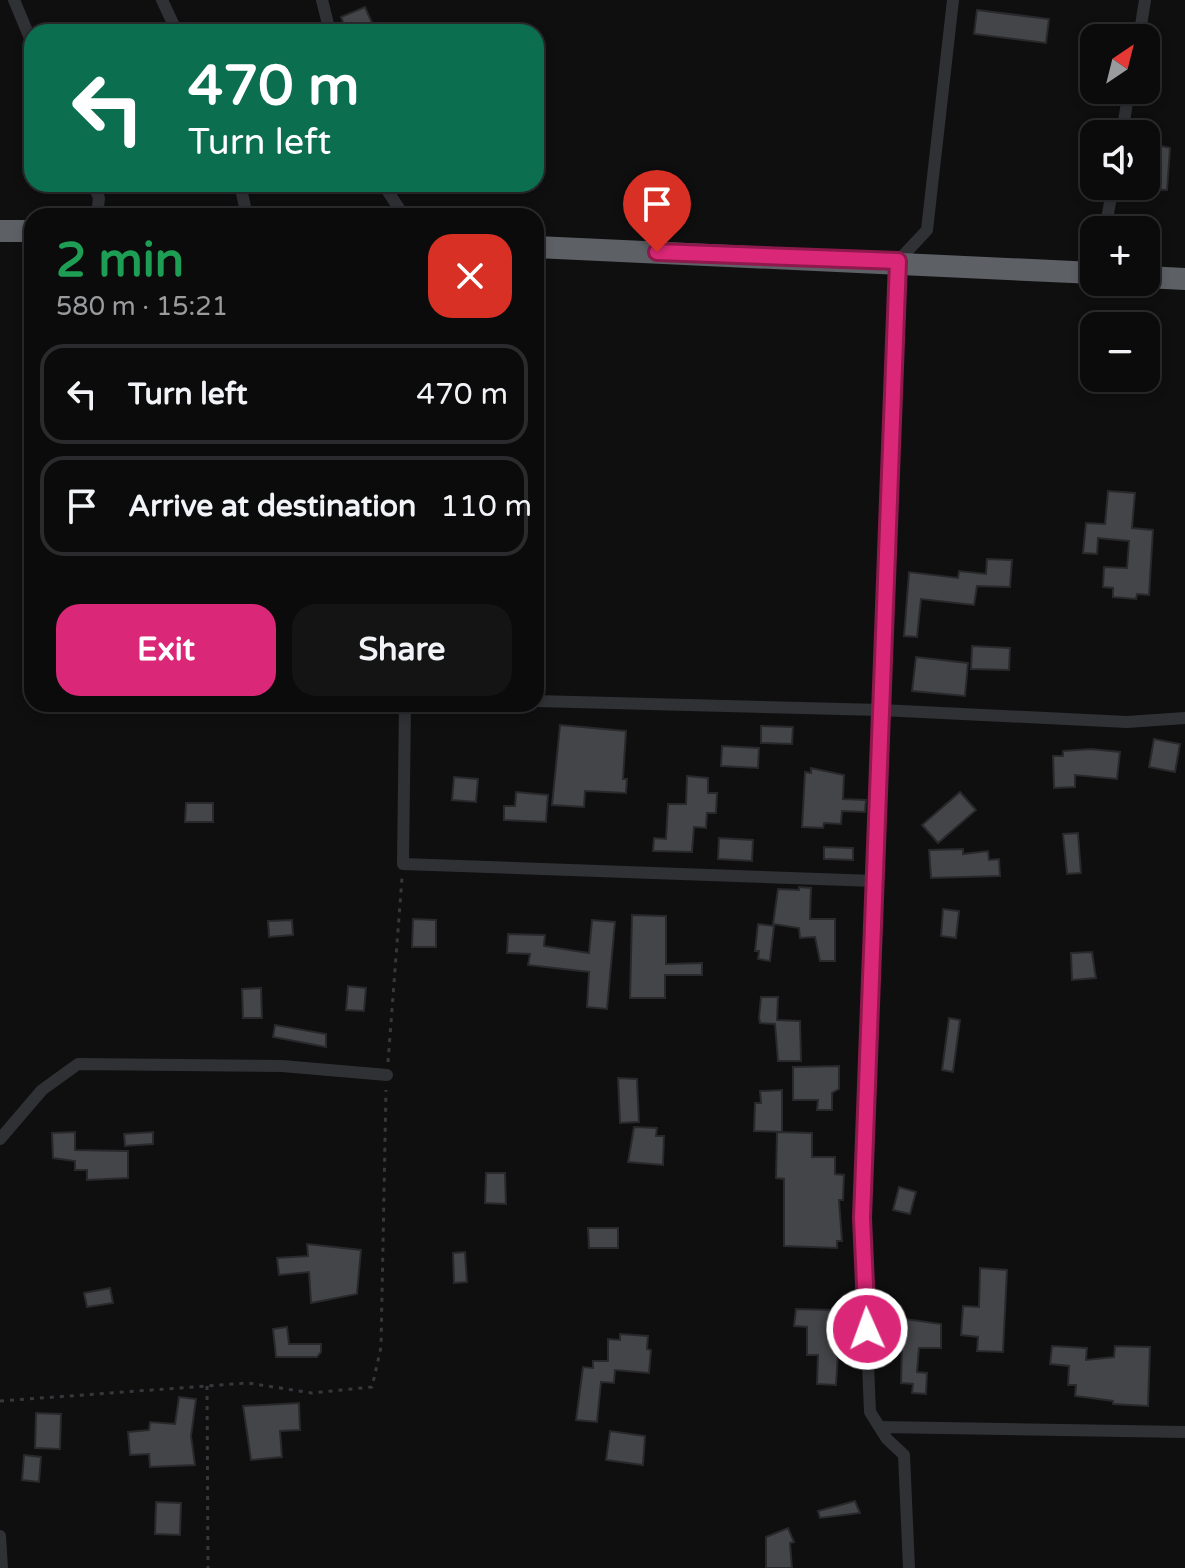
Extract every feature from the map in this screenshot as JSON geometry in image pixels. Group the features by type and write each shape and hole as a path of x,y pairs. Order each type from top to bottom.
{"highway":[{"path":"0,231 24,231"},
{"path":"544,247 898,261 1080,272"},
{"path":"1160,278 1185,279"}],"street":[{"path":"14,0 24,24"},
{"path":"162,0 173,24"},
{"path":"322,0 328,24"},
{"path":"909,1568 904,1455 870,1412 862,1218 898,261 927,230 953,0"},
{"path":"1141,24 1145,0"},
{"path":"544,701 881,710 1127,722 1185,718"},
{"path":"405,712 403,864 875,881"},
{"path":"0,1139 42,1090 78,1064 282,1066 387,1075"},
{"path":"880,1427 1185,1432"},
{"path":"0,1536 2,1568"}],"path":[{"path":"0,1401 248,1383 312,1393 372,1387 381,1347 381,1287"},
{"path":"207,1386 208,1568"}],"building":[{"path":"365,7 372,24 344,24 341,17"},
{"path":"977,10 1049,19 1046,43 974,34"},
{"path":"1160,146 1170,148 1167,190 1160,190"},
{"path":"1108,491 1135,493 1132,528 1153,530 1149,595 1137,594 1136,599 1113,597 1113,588 1103,587 1104,567 1127,568 1129,541 1098,538 1097,554 1083,553 1086,523 1105,524"},
{"path":"987,559 1012,560 1010,587 977,586 974,605 921,599 917,637 904,636 909,572 958,578 959,571 986,574"},
{"path":"972,646 1010,648 1009,670 971,669"},
{"path":"916,657 968,663 965,696 912,691"},
{"path":"560,725 626,731 623,779 627,779 626,793 585,791 584,807 552,805"},
{"path":"761,726 793,727 792,744 761,743"},
{"path":"1154,739 1180,744 1175,772 1149,767"},
{"path":"722,746 759,748 758,768 721,766"},
{"path":"1091,749 1120,752 1117,779 1075,775 1075,787 1054,788 1053,756 1063,756 1063,751"},
{"path":"811,768 844,775 843,799 866,800 865,812 842,811 841,824 824,823 823,828 802,827 805,772 811,773"},
{"path":"687,776 708,778 708,793 717,793 716,813 707,813 706,828 694,827 692,852 653,851 654,838 666,839 668,804 686,804"},
{"path":"454,777 478,779 476,802 452,800"},
{"path":"516,792 548,795 546,822 504,820 504,806 515,806"},
{"path":"960,792 976,810 938,843 922,825"},
{"path":"186,803 213,803 213,822 185,822"},
{"path":"1078,833 1081,873 1067,874 1063,834"},
{"path":"719,838 753,840 752,861 718,859"},
{"path":"824,847 853,848 853,860 824,859"},
{"path":"963,849 963,854 988,851 989,860 999,859 1000,876 931,878 929,850"},
{"path":"799,887 811,888 810,919 835,919 835,961 820,961 815,937 800,938 799,928 773,924 778,889 799,890"},
{"path":"943,909 959,911 956,938 941,936"},
{"path":"632,915 666,916 666,964 702,963 702,975 665,975 665,998 630,998"},
{"path":"413,919 436,920 436,947 412,947"},
{"path":"292,920 293,935 269,937 268,921"},
{"path":"592,920 615,922 607,1009 587,1007 589,972 528,965 530,954 507,953 508,934 545,935 544,946 589,953"},
{"path":"758,924 774,926 770,961 758,959 759,951 755,951"},
{"path":"1092,952 1096,978 1072,980 1071,953"},
{"path":"348,986 366,988 364,1011 346,1010"},
{"path":"261,988 262,1018 243,1018 242,989"},
{"path":"761,997 778,997 777,1020 800,1021 801,1061 778,1061 775,1024 760,1023"},
{"path":"949,1018 960,1020 953,1072 942,1070"},
{"path":"275,1025 326,1034 326,1047 273,1037"},
{"path":"839,1066 839,1089 832,1093 832,1110 817,1110 818,1100 793,1100 793,1067"},
{"path":"618,1078 637,1079 639,1122 620,1123"},
{"path":"782,1090 782,1132 754,1131 755,1103 761,1103 760,1091"},
{"path":"634,1127 657,1128 656,1136 664,1136 663,1165 628,1162"},
{"path":"75,1132 75,1150 128,1151 128,1178 87,1180 87,1170 75,1170 75,1161 53,1158 52,1133"},
{"path":"153,1132 153,1144 125,1146 124,1134"},
{"path":"777,1132 812,1133 812,1157 835,1157 835,1174 844,1175 843,1200 839,1200 842,1241 837,1241 837,1248 784,1246 784,1179 776,1178"},
{"path":"486,1173 505,1173 506,1204 485,1203"},
{"path":"899,1187 916,1192 910,1214 893,1210"},
{"path":"588,1228 618,1228 618,1248 589,1248"},
{"path":"307,1244 361,1250 357,1294 311,1303 309,1272 279,1275 277,1258 308,1256"},
{"path":"465,1252 467,1282 454,1283 453,1253"},
{"path":"980,1268 1007,1270 1003,1352 977,1351 978,1337 961,1335 963,1306 979,1307"},
{"path":"110,1288 113,1303 87,1307 84,1293"},
{"path":"796,1309 833,1310 833,1321 840,1321 836,1385 817,1384 818,1355 807,1355 807,1327 794,1326"},
{"path":"905,1319 941,1324 941,1348 919,1348 917,1372 927,1373 926,1394 912,1393 913,1384 901,1383 902,1345 898,1345 899,1332 905,1333"},
{"path":"287,1327 289,1344 321,1344 317,1357 276,1357 273,1329"},
{"path":"620,1334 648,1336 647,1349 651,1350 649,1373 615,1370 614,1383 601,1382 597,1422 576,1420 583,1367 593,1368 593,1361 608,1361 608,1339 620,1340"},
{"path":"1052,1346 1087,1348 1086,1360 1114,1357 1115,1346 1150,1347 1148,1406 1113,1404 1113,1401 1075,1396 1076,1385 1068,1385 1069,1366 1050,1364"},
{"path":"179,1397 196,1399 191,1436 195,1465 150,1467 149,1454 130,1455 128,1432 149,1430 150,1422 175,1424"},
{"path":"299,1403 300,1430 280,1431 282,1457 251,1460 243,1406"},
{"path":"36,1413 61,1414 60,1449 35,1448"},
{"path":"610,1431 645,1436 643,1465 606,1460"},
{"path":"24,1455 41,1457 39,1482 22,1480"},
{"path":"855,1501 860,1513 820,1518 818,1511"},
{"path":"156,1502 181,1503 180,1535 155,1534"},
{"path":"788,1528 794,1542 790,1543 792,1568 766,1568 766,1537"}],"route":[{"path":"657,252 898,261 862,1218 867,1329"}]}
